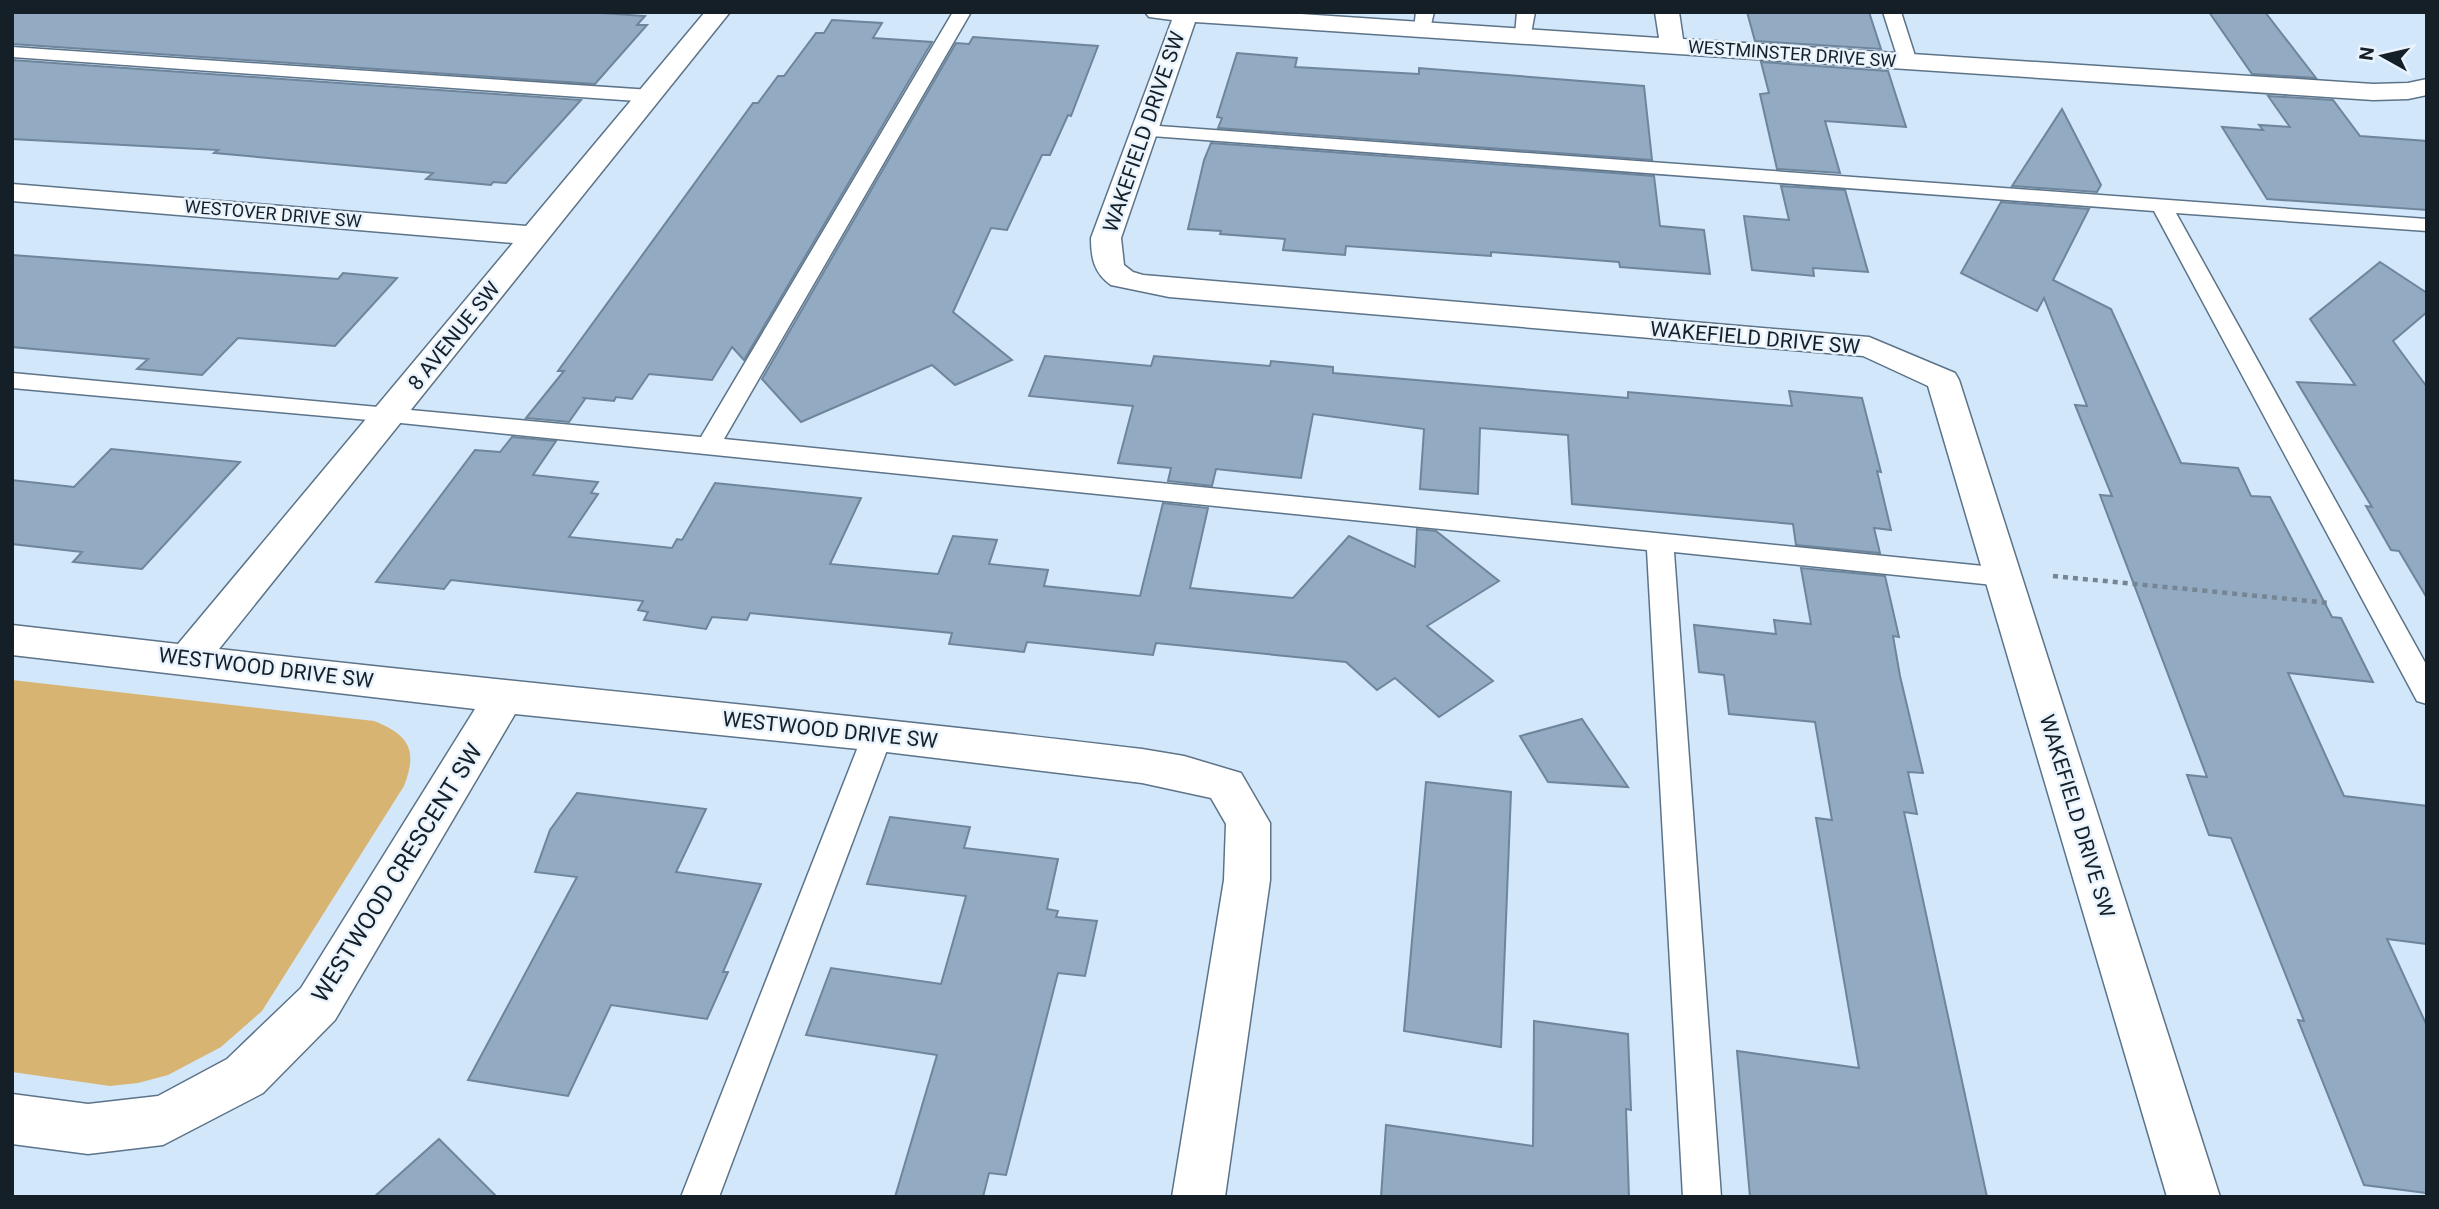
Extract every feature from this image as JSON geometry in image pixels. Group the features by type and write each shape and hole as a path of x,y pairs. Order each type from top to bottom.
{"street":[{"name":"8 AVENUE SW","path":"189,658 718,12"},
{"path":"1667,12 1672,45"},
{"name":"WESTMINSTER DRIVE SW","path":"1171,13 1525,24 1672,45 1908,62 2373,92 2408,91 2427,87"},
{"name":"WAKEFIELD DRIVE SW","path":"1171,13 1145,131 1106,238 1104,259 1113,274 1133,282 1870,347 1942,380 2194,1197"},
{"name":"WESTOVER DRIVE SW","path":"12,192 535,236"},
{"name":"WESTWOOD DRIVE SW","path":"12,640 189,658 504,697 877,734 1142,766 1184,773 1226,785 1248,823 1247,880 1198,1197"},
{"name":"WESTWOOD CRESCENT SW","path":"12,1119 88,1129 163,1120 245,1076 318,1004 504,697"}],"lane":[{"path":"708,446 962,12"},
{"path":"1892,12 1908,62"},
{"path":"12,52 651,96"},
{"path":"1145,131 2427,225"},
{"path":"2161,205 2427,693"},
{"path":"12,380 391,414 2003,576"},
{"path":"1660,541 1702,1197"},
{"path":"700,1197 877,734"}],"path":[{"path":"2003,576 2052,575 2379,608"}],"shaded area":[{"path":"12,680 374,721 395,732 407,745 410,763 404,786 262,1011 221,1047 168,1075 138,1083 110,1086 12,1072"}],"building":[{"path":"12,12 586,12 645,16 637,25 647,25 595,84 12,44"},
{"path":"1747,12 1869,12 1881,49 1755,41"},
{"path":"2209,12 2265,12 2316,78 2252,74"},
{"path":"832,20 882,23 873,38 932,42 744,360 732,347 712,380 649,374 632,399 616,397 614,401 584,398 569,422 526,418 564,371 558,371 753,103 758,103 778,76 784,76 816,33 824,33"},
{"path":"973,37 1098,46 1071,116 1068,115 1050,155 1042,155 1007,230 991,228 953,312 1012,360 955,385 932,365 801,422 762,379 956,43 969,44"},
{"path":"1237,53 1297,58 1295,67 1419,74 1419,68 1644,86 1652,160 1218,128 1222,118 1217,117"},
{"path":"12,60 581,100 506,183 493,182 491,185 426,179 433,173 214,153 218,150 12,139"},
{"path":"1761,62 1888,71 1906,127 1825,121 1840,173 1777,169 1760,94 1769,93"},
{"path":"2268,96 2333,100 2360,136 2427,141 2427,210 2267,199 2222,127 2263,130 2259,125 2290,127"},
{"path":"2062,109 2101,185 2097,192 2012,186"},
{"path":"1211,143 1654,176 1660,226 1704,230 1710,274 1620,267 1619,262 1491,252 1491,256 1346,246 1345,255 1283,250 1285,239 1188,229 1204,160"},
{"path":"1781,186 1845,190 1868,272 1813,268 1814,276 1752,270 1744,216 1789,220"},
{"path":"2001,202 2089,209 2053,280 2111,309 2181,463 2238,468 2251,496 2270,497 2332,617 2341,618 2373,682 2288,673 2344,796 2427,806 2427,944 2387,939 2427,1026 2427,1193 2364,1185 2298,1020 2304,1021 2231,838 2209,835 2187,775 2207,777 2100,495 2112,496 2075,405 2087,406 2044,298 2037,311 1961,273"},
{"path":"12,255 338,279 343,273 397,278 335,346 238,338 202,375 137,369 148,359 12,347"},
{"path":"2380,262 2427,293 2427,312 2393,341 2427,387 2427,598 2399,551 2391,550 2366,506 2372,507 2297,382 2355,385 2310,319"},
{"path":"1045,356 1151,366 1154,356 1270,366 1271,361 1333,367 1333,373 1628,398 1628,392 1792,406 1789,391 1862,398 1881,472 1877,471 1891,530 1874,528 1880,553 1796,545 1793,524 1572,504 1568,435 1480,428 1478,494 1420,489 1424,429 1313,414 1301,478 1216,469 1212,486 1168,481 1171,468 1118,463 1133,406 1029,396"},
{"path":"512,437 556,441 533,475 598,482 591,493 598,494 569,537 672,548 677,539 682,540 715,483 861,498 830,564 938,574 953,536 997,540 989,564 1048,570 1044,586 1140,596 1163,503 1208,508 1190,588 1293,598 1349,536 1415,567 1417,529 1436,531 1499,581 1427,626 1493,681 1439,717 1395,678 1377,690 1346,662 1156,643 1153,655 1027,642 1024,652 949,644 952,633 750,613 747,620 712,617 706,629 644,620 648,612 638,610 643,601 451,580 444,589 376,582 475,450 500,452"},
{"path":"111,449 240,462 142,569 73,562 82,552 12,544 12,480 74,487"},
{"path":"1801,568 1885,576 1899,637 1893,636 1900,676 1923,773 1908,772 1917,814 1904,812 1987,1197 1750,1197 1737,1051 1859,1068 1816,818 1832,820 1815,722 1729,714 1724,675 1699,672 1694,625 1776,634 1774,620 1811,624"},
{"path":"1582,719 1628,787 1548,782 1520,736"},
{"path":"1426,782 1511,792 1501,1047 1404,1031"},
{"path":"577,793 706,809 676,872 761,884 723,972 728,972 707,1019 611,1005 568,1096 468,1080 577,877 535,872 550,830"},
{"path":"890,817 970,827 964,848 1058,859 1047,909 1058,911 1056,917 1097,921 1085,976 1058,973 1006,1175 989,1173 983,1197 895,1197 937,1055 806,1035 831,968 941,984 966,896 867,884"},
{"path":"1534,1021 1628,1034 1631,1110 1626,1109 1629,1197 1381,1197 1386,1125 1533,1146"},
{"path":"439,1139 497,1197 374,1197"}]}
